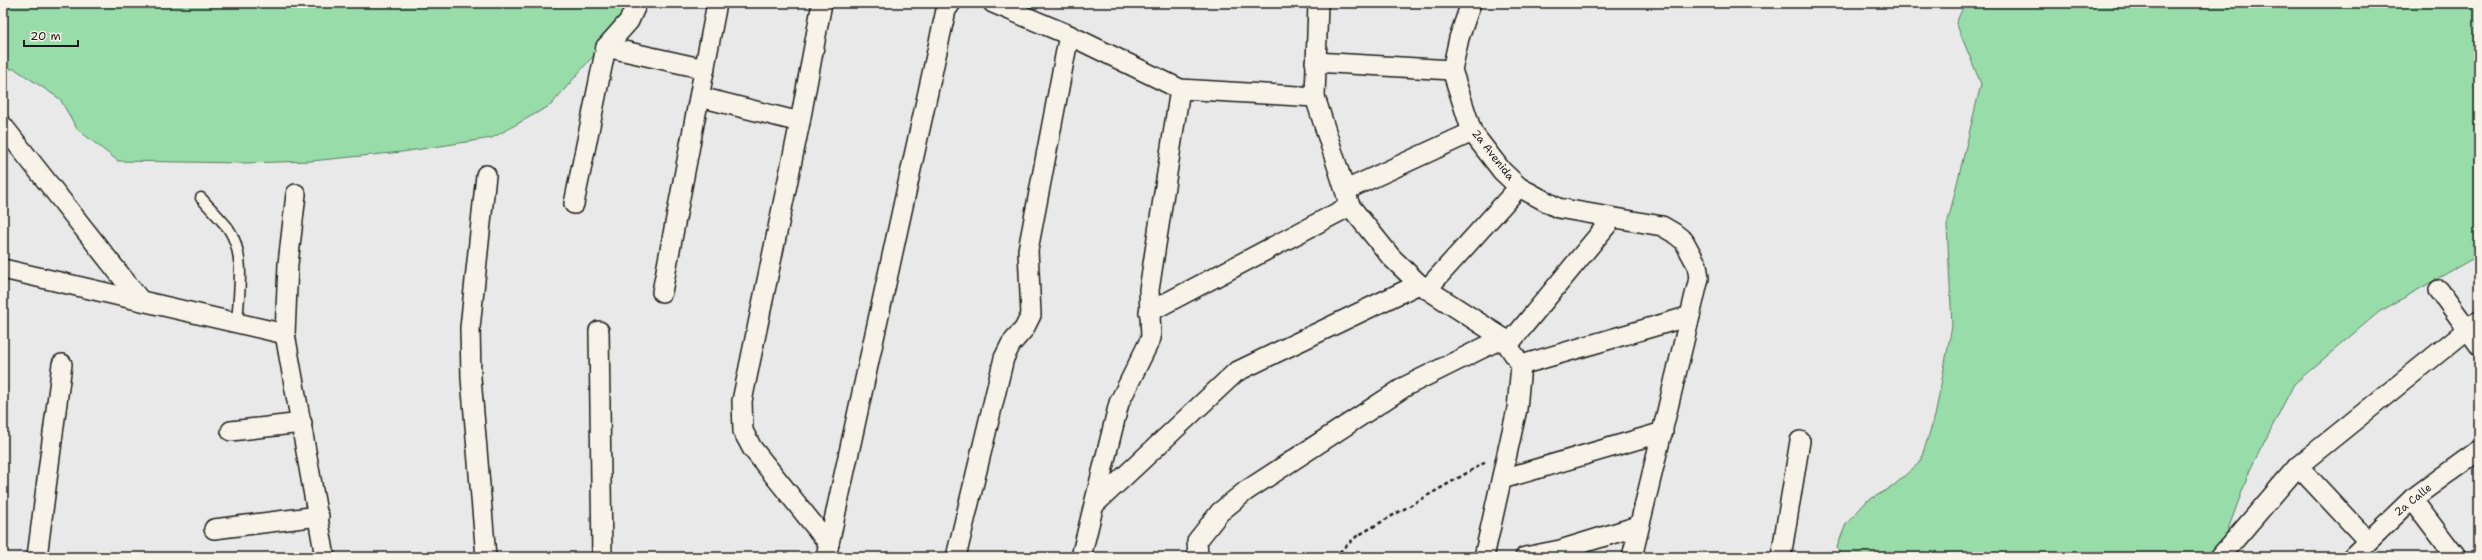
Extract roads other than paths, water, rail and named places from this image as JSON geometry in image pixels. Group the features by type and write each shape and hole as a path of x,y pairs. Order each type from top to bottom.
{"street":[{"path":"574,204 606,47 629,21 637,3"},
{"path":"662,292 717,3"},
{"path":"822,3 800,122 742,400 743,431 752,448 827,550"},
{"path":"827,550 946,10 951,3"},
{"path":"993,3 1069,35 1180,89 1315,96"},
{"path":"1318,3 1315,96 1335,163 1348,198 1391,257 1423,286 1506,341 1521,365 1517,408 1484,557"},
{"path":"1315,62 1452,70 1459,38 1471,3"},
{"path":"956,557 1004,358 1011,344 1024,329 1031,314 1028,250 1069,35"},
{"path":"606,47 705,69"},
{"name":"2a Avenida","path":"1452,70 1472,132 1502,171 1519,187 1558,208 1612,219 1662,226 1684,241 1692,252 1699,278 1663,432 1638,526 1632,557"},
{"path":"1081,557 1120,403 1151,338 1149,290 1180,89"},
{"path":"700,97 800,122"},
{"path":"3,126 140,300"},
{"path":"1149,312 1348,198 1472,132"},
{"path":"486,175 470,328 471,378 486,557"},
{"path":"1095,504 1236,372 1423,286 1519,187"},
{"path":"296,194 288,264 285,334 319,516 325,557"},
{"path":"1198,557 1197,541 1220,512 1246,491 1406,386 1506,341 1612,219"},
{"path":"3,269 285,334"},
{"path":"2439,290 2473,325 2479,345"},
{"path":"1521,365 1690,316"},
{"path":"2220,557 2298,466 2333,435 2473,325"},
{"path":"599,331 602,557"},
{"path":"37,557 62,364"},
{"path":"231,431 302,423"},
{"path":"1502,479 1663,432"},
{"path":"1781,557 1800,441"},
{"name":"2a Calle","path":"2352,557 2367,540 2412,499 2479,450"},
{"path":"2298,466 2367,540"},
{"path":"2412,499 2456,557"},
{"path":"214,529 319,516"},
{"path":"1525,557 1560,550 1638,526"}],"lane":[{"path":"201,198 228,229 236,244 238,258 237,322"}]}
